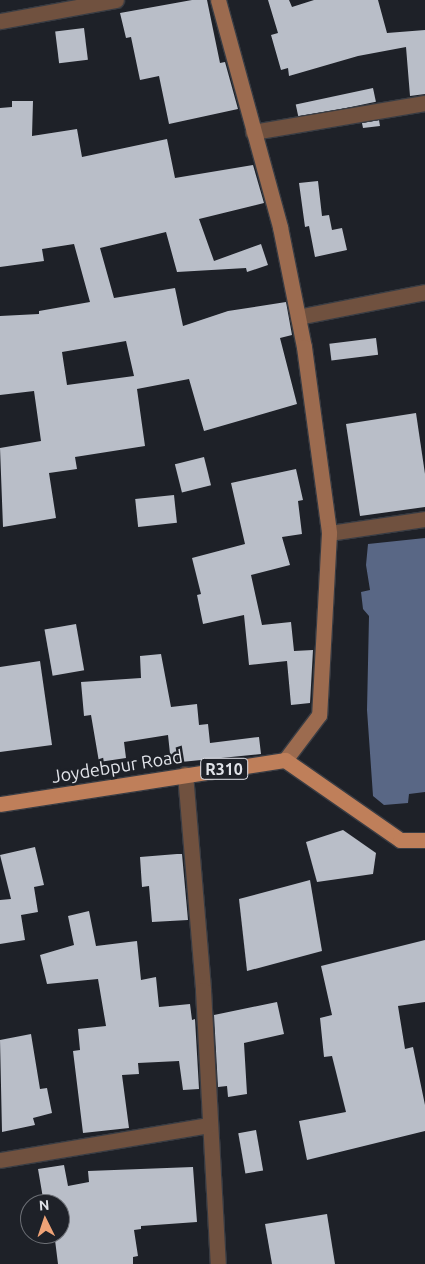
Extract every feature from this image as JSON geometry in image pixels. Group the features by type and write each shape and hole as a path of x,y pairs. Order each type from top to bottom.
{"main road":[{"name":"Joydebpur Road","path":"0,804 184,774 285,760"},
{"path":"285,760 400,840 425,840"}],"street":[{"path":"0,21 116,0"},
{"path":"218,0 280,227 298,317 329,533 319,715 285,760"},
{"path":"253,132 425,103"},
{"path":"298,317 425,292"},
{"path":"329,533 425,519"},
{"path":"184,774 203,990 218,1264"},
{"path":"0,1160 209,1125"}],"water":[{"path":"425,538 425,792 409,794 408,803 384,805 373,796 367,710 369,616 363,609 361,592 370,590 366,565 368,544"}],"building":[{"path":"192,0 207,0 220,63 225,62 238,109 169,124 159,76 140,80 131,37 126,38 120,13"},
{"path":"268,0 289,0 292,7 314,0 378,0 387,33 425,30 425,94 410,96 406,47 358,56 289,76 288,68 281,70 271,35 278,33"},
{"path":"84,28 88,60 59,63 55,32"},
{"path":"373,88 376,102 299,118 296,104"},
{"path":"12,101 33,101 32,136 77,129 82,157 167,139 175,178 253,165 264,203 199,219 214,261 261,244 268,265 247,272 246,268 177,272 166,232 100,248 114,298 175,288 183,326 228,311 286,302 292,335 280,338 297,404 204,431 189,379 137,389 145,446 75,457 77,469 49,473 56,518 3,527 0,448 41,441 34,391 0,395 0,316 39,314 39,311 90,302 74,244 42,249 44,261 0,267 0,108 12,107","holes":["126,341 134,376 67,385 62,352"]},
{"path":"379,120 380,126 363,128 362,123"},
{"path":"318,181 322,216 329,215 332,230 342,228 347,250 315,257 309,226 305,227 299,183"},
{"path":"376,338 378,355 331,361 329,344"},
{"path":"416,413 425,474 425,507 360,516 346,424"},
{"path":"204,457 211,485 182,492 175,464"},
{"path":"296,469 303,500 298,501 302,534 282,537 290,565 251,575 262,625 291,622 294,651 313,650 310,703 291,705 287,661 249,665 244,615 203,624 197,595 201,594 192,558 245,544 231,483"},
{"path":"174,495 177,523 138,527 135,499"},
{"path":"76,624 84,670 53,676 44,630"},
{"path":"161,654 171,707 197,704 199,725 208,724 210,743 259,737 261,754 171,763 168,735 124,742 126,758 99,762 91,715 84,716 81,682 141,678 140,656"},
{"path":"40,661 52,745 0,752 0,667"},
{"path":"343,830 376,853 373,874 317,882 306,842"},
{"path":"35,847 44,885 34,887 38,912 21,915 25,940 0,944 0,900 11,899 0,855"},
{"path":"182,854 188,920 152,922 149,886 142,887 140,857"},
{"path":"310,880 322,951 247,971 239,899"},
{"path":"89,911 96,946 137,941 141,980 156,977 159,1007 190,1004 192,1020 195,1019 199,1089 183,1090 179,1061 138,1063 139,1074 122,1075 129,1128 83,1133 73,1051 80,1050 78,1029 106,1026 98,979 47,984 40,955 74,945 68,916"},
{"path":"425,940 425,1002 398,1006 405,1049 413,1047 425,1105 425,1131 307,1160 299,1121 346,1112 332,1056 324,1057 320,1018 332,1015 321,966"},
{"path":"277,1002 284,1034 244,1043 247,1094 228,1097 227,1086 218,1087 214,1015"},
{"path":"31,1034 40,1089 47,1088 52,1113 33,1118 35,1125 2,1132 0,1040"},
{"path":"256,1130 263,1170 245,1174 238,1133"},
{"path":"64,1165 68,1186 89,1182 88,1171 193,1167 197,1222 141,1226 141,1229 134,1230 138,1256 133,1257 133,1264 58,1264 56,1244 70,1244 70,1194 42,1194 38,1169"},
{"path":"327,1214 335,1264 272,1264 265,1224"}]}
